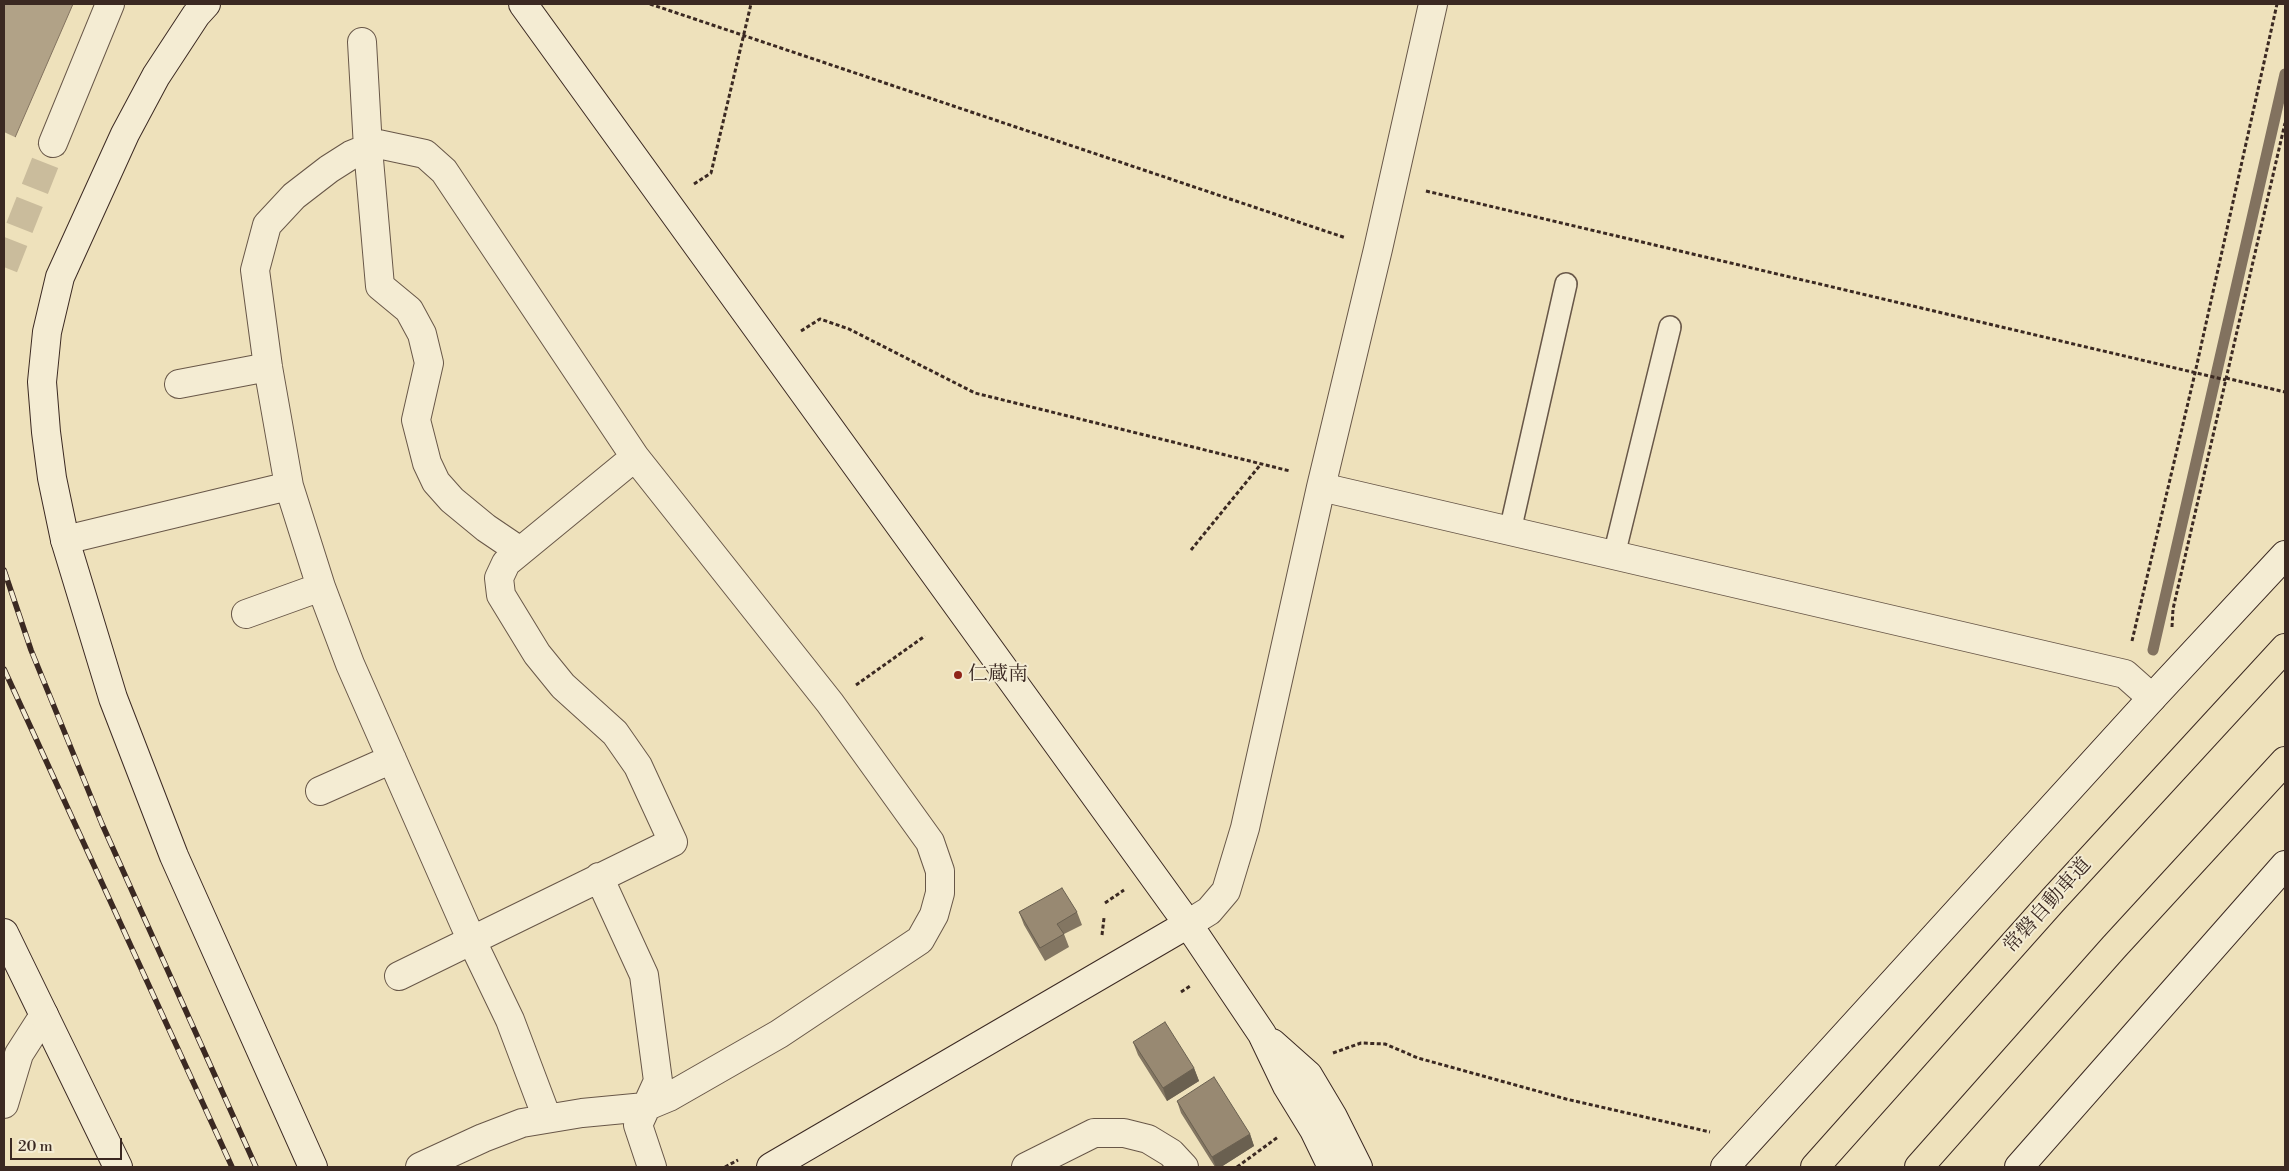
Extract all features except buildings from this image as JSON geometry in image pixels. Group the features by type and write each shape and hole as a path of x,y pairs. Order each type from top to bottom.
{"highway":[{"name":"常磐自動車道","path":"1815,1167 2053,900 2285,648"},
{"path":"1919,1167 2114,947 2285,761"}],"street":[{"path":"53,143 110,4"},
{"path":"206,4 196,15 156,76 121,142 60,277 47,332 42,382 52,478 65,540 113,698 136,762 174,856 313,1167"},
{"path":"523,4 1188,924 1262,1034 1287,1086 1314,1130 1332,1167"},
{"path":"771,1167 1188,924 1208,911 1226,890 1245,828 1321,483 1378,249 1433,4"},
{"path":"362,42 368,148 380,286 409,310 422,334 428,363 416,420 427,463 436,482 452,500 486,528 520,551"},
{"path":"420,1167 491,1134 522,1122 645,1107 669,1097 779,1034 906,952 920,940 934,916 940,893 940,871 930,842 830,703 635,457 444,171 425,154 378,144 329,169 294,196 267,225 255,270 268,368 288,486 321,587 350,664 471,939 510,1020 547,1118"},
{"path":"179,384 268,368"},
{"path":"399,976 672,842 638,766 615,732 563,686 537,654 501,595 499,578 506,563 635,457"},
{"path":"1321,483 1510,531 2125,674 2152,698"},
{"path":"65,540 288,486"},
{"path":"1725,1167 2152,698 2285,555"},
{"path":"246,614 321,587"},
{"path":"320,791 392,759"},
{"path":"2019,1167 2285,865"},
{"path":"599,877 644,975 658,1081 638,1125 652,1167"},
{"path":"4,933 118,1167"},
{"path":"4,1104 18,1054 44,1015"},
{"path":"1262,1034 1308,1075 1333,1117 1358,1167"},
{"path":"1026,1167 1094,1133 1124,1133 1148,1139 1171,1153 1184,1167"}],"lane":[{"path":"1510,531 1566,284"},
{"path":"1614,555 1670,327"}],"path":[{"path":"650,4 1378,249"},
{"path":"667,204 711,172 751,4"},
{"path":"2125,674 2195,373 2277,4"},
{"path":"2194,653 2172,633 2173,609 2285,123"},
{"path":"1392,183 2195,373 2285,392"},
{"path":"773,349 820,319 849,329 975,393 1260,464 1321,483"},
{"path":"1191,550 1260,464"},
{"path":"830,703 925,636"},
{"path":"1302,1070 1329,1055 1361,1043 1385,1044 1418,1058 1566,1099 1749,1140"},
{"path":"1237,1167 1285,1133"}],"shaded area":[{"path":"4,4 73,4 10,149 4,146"}],"pier":[{"path":"4,132 17,138 11,151 4,149"}],"waterway":[{"path":"2153,650 2285,74"}],"tunnel":[{"path":"4,267 53,143"}],"railway":[{"path":"4,570 31,650 102,824 256,1167"},
{"path":"4,669 232,1167"}],"place":[{"name":"仁蔵南","path":"958,675"}]}
